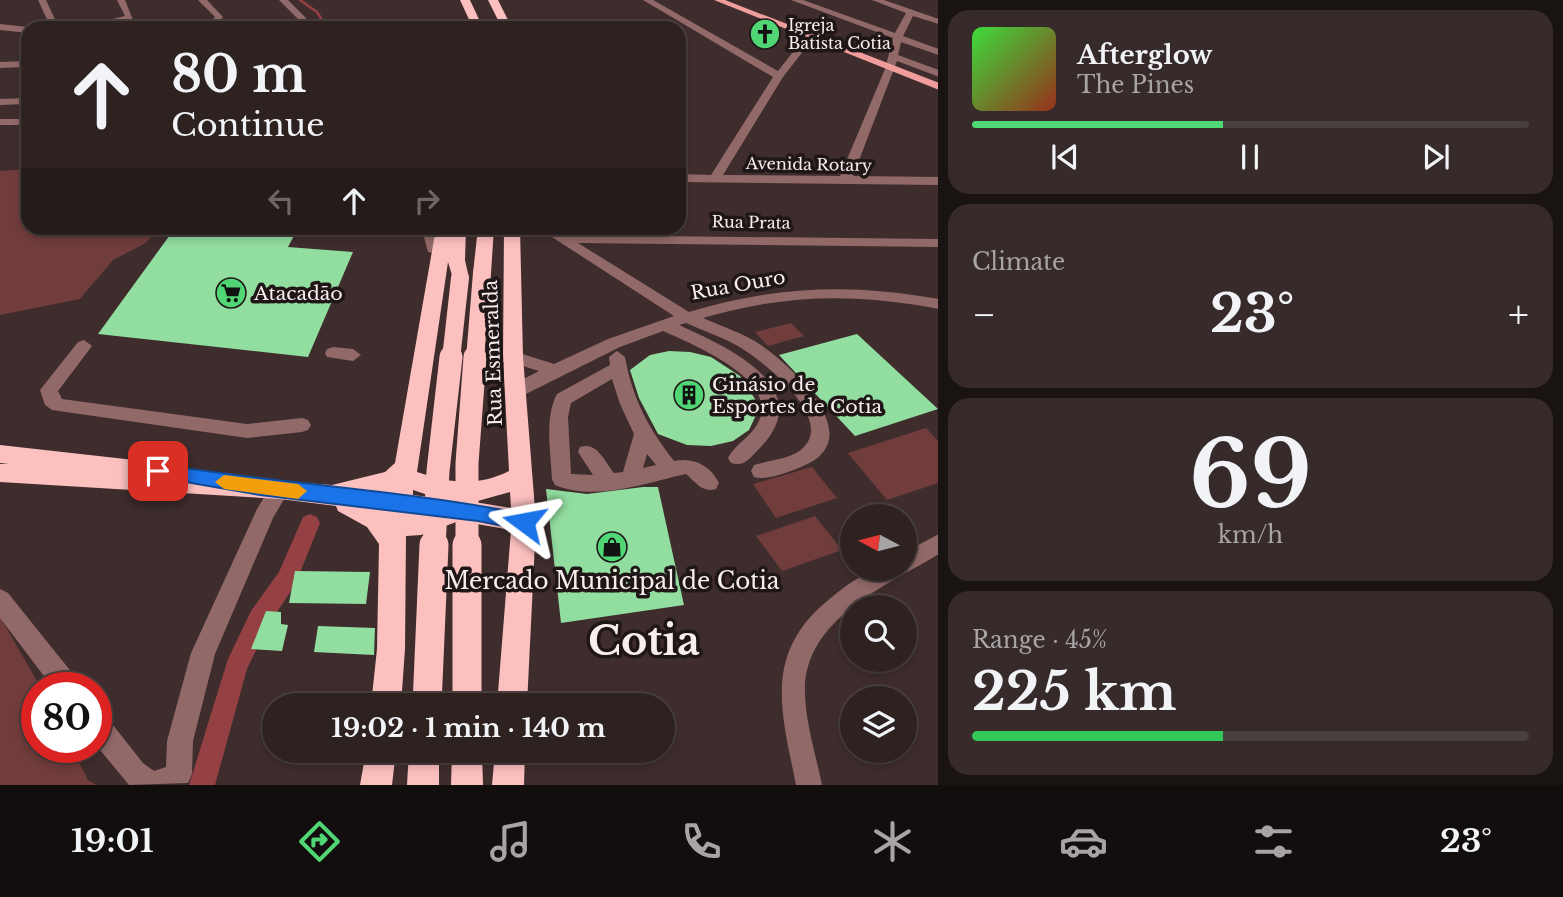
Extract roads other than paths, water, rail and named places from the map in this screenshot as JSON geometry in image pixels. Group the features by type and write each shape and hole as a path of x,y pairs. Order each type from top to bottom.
{"highway":[{"path":"465,0 475,21"},
{"path":"480,0 490,21"},
{"path":"493,0 504,21"},
{"path":"453,2 462,21"},
{"path":"387,693 395,524 419,398 441,235"},
{"path":"458,235 456,260 471,276"},
{"path":"465,235 471,276 467,463 467,693"},
{"path":"428,693 438,471 471,276 484,235"},
{"name":"Rua Esmeralda","path":"512,235 513,357 524,522 513,693"},
{"path":"1,463 196,487 270,489 318,494 364,511 385,529 395,524"},
{"path":"403,473 440,489 467,493 492,491 522,476"},
{"path":"318,494 384,482 403,473"},
{"path":"318,494 395,524 421,524 462,511 524,522"},
{"path":"376,785 379,763"},
{"path":"423,785 424,763"},
{"path":"467,763 467,785"},
{"path":"508,785 509,763"}],"main road":[{"path":"718,0 938,87"}],"street":[{"path":"42,0 52,21"},
{"path":"115,21 130,18 121,0"},
{"path":"202,0 219,17 217,21"},
{"path":"283,0 303,21"},
{"path":"647,0 683,21"},
{"path":"795,0 938,52"},
{"path":"876,0 938,22"},
{"path":"845,180 890,69 898,37 911,12"},
{"path":"686,22 779,76"},
{"path":"0,27 21,29"},
{"path":"714,179 779,76 810,36"},
{"path":"893,56 938,74"},
{"path":"0,65 21,64"},
{"path":"0,102 21,101"},
{"path":"0,122 21,121"},
{"name":"Avenida Rotary","path":"686,178 938,181"},
{"path":"890,181 938,194"},
{"path":"431,235 433,249"},
{"path":"406,410 441,235"},
{"path":"555,235 684,315 742,341 764,355 807,397 819,418 820,437 813,450 802,458 761,471"},
{"name":"Rua Prata","path":"562,239 938,243"},
{"name":"Rua Ouro","path":"516,391 554,370 684,315 791,296 835,294 886,293 938,304"},
{"path":"662,324 720,352 749,370 765,386 771,401 771,420 763,436 738,458"},
{"path":"615,343 622,393 643,435 670,470"},
{"path":"84,345 50,390 51,400 58,405 247,431 302,425"},
{"path":"333,353 353,355"},
{"path":"513,357 554,370"},
{"path":"618,368 570,394 560,407 562,479 575,484 631,478 690,466 709,483"},
{"path":"631,478 643,435"},
{"path":"587,452 608,480"},
{"path":"112,744 134,772 157,784 179,774 180,741 203,653 264,516 270,489"},
{"path":"917,556 938,543"},
{"path":"809,785 795,715 793,679 803,645 826,614 876,581"},
{"path":"0,600 56,672"}],"waterway":[{"path":"300,0 317,12 323,21"},
{"path":"202,785 236,667 259,619 287,578 310,523"}],"place":[{"name":"Igreja Batista Cotia","path":"765,34"},
{"name":"Atacadão","path":"231,293"},
{"name":"Ginásio de Esportes de Cotia","path":"689,395"},
{"name":"Mercado Municipal de Cotia","path":"612,547"}],"district":[{"name":"Cotia","path":"644,641"}]}
